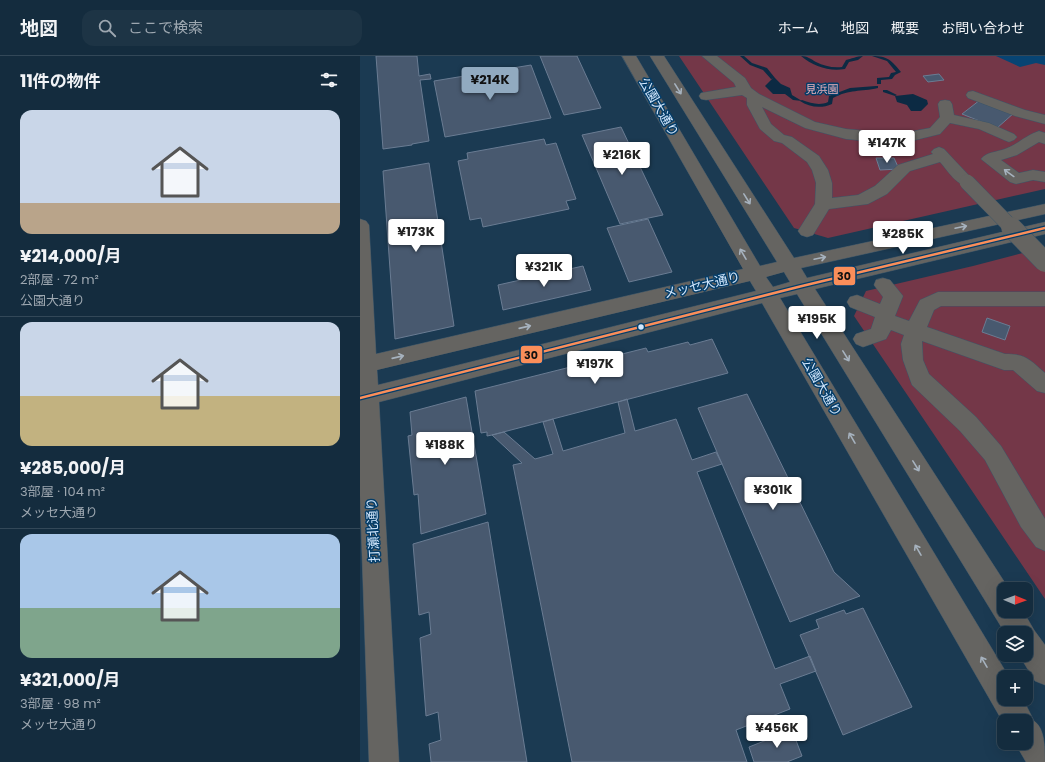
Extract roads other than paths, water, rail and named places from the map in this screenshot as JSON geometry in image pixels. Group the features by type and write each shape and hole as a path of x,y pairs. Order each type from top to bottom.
{"street":[{"name":"公園大通り","path":"629,56 997,684"},
{"name":"公園大通り","path":"657,56 997,595"},
{"path":"709,56 740,81 749,93 765,126 779,138 787,140 813,158 820,170 824,183 823,204 807,231"},
{"path":"706,96 749,93 810,125 846,134 899,139 919,144 941,154"},
{"path":"1045,115 1019,103 978,94 1020,113 1045,120"},
{"path":"1008,137 946,111 935,131 936,141 941,154 1045,262"},
{"path":"994,130 1020,113"},
{"path":"787,140 810,125"},
{"path":"899,139 935,131"},
{"path":"1045,139 1039,136 1012,152 989,158 1016,178 1033,175 1045,177"},
{"path":"823,204 862,200 881,190 904,168 941,154"},
{"path":"1045,162 1038,163 1045,169"},
{"name":"メッセ大通り","path":"363,365 789,265 1045,209"},
{"name":"打瀬北通り","path":"360,226 363,398 384,762"},
{"name":"メッセ大通り","path":"363,398 802,286 1045,228"},
{"path":"862,339 879,334 894,296 883,286"},
{"path":"1045,299 938,299 927,305 911,344 913,360 920,379 941,401 968,424 993,453 1030,519 1045,539"},
{"path":"857,302 886,314 918,324 1004,362 1018,362 1045,385"},
{"path":"1033,652 1045,671"},
{"path":"1033,745 1043,762"}],"waterway":[{"path":"742,56 751,64 765,69 773,78"},
{"path":"803,56 812,62 832,69 843,68 847,61 857,59 861,56"},
{"path":"874,56 888,60 899,72 893,74 890,78 879,79 879,83"},
{"path":"802,101 812,105 827,105 830,103 831,97 837,94 853,89 876,87"},
{"path":"885,91 895,95"}],"park label":[{"name":"見浜園","path":"822,89"}]}
